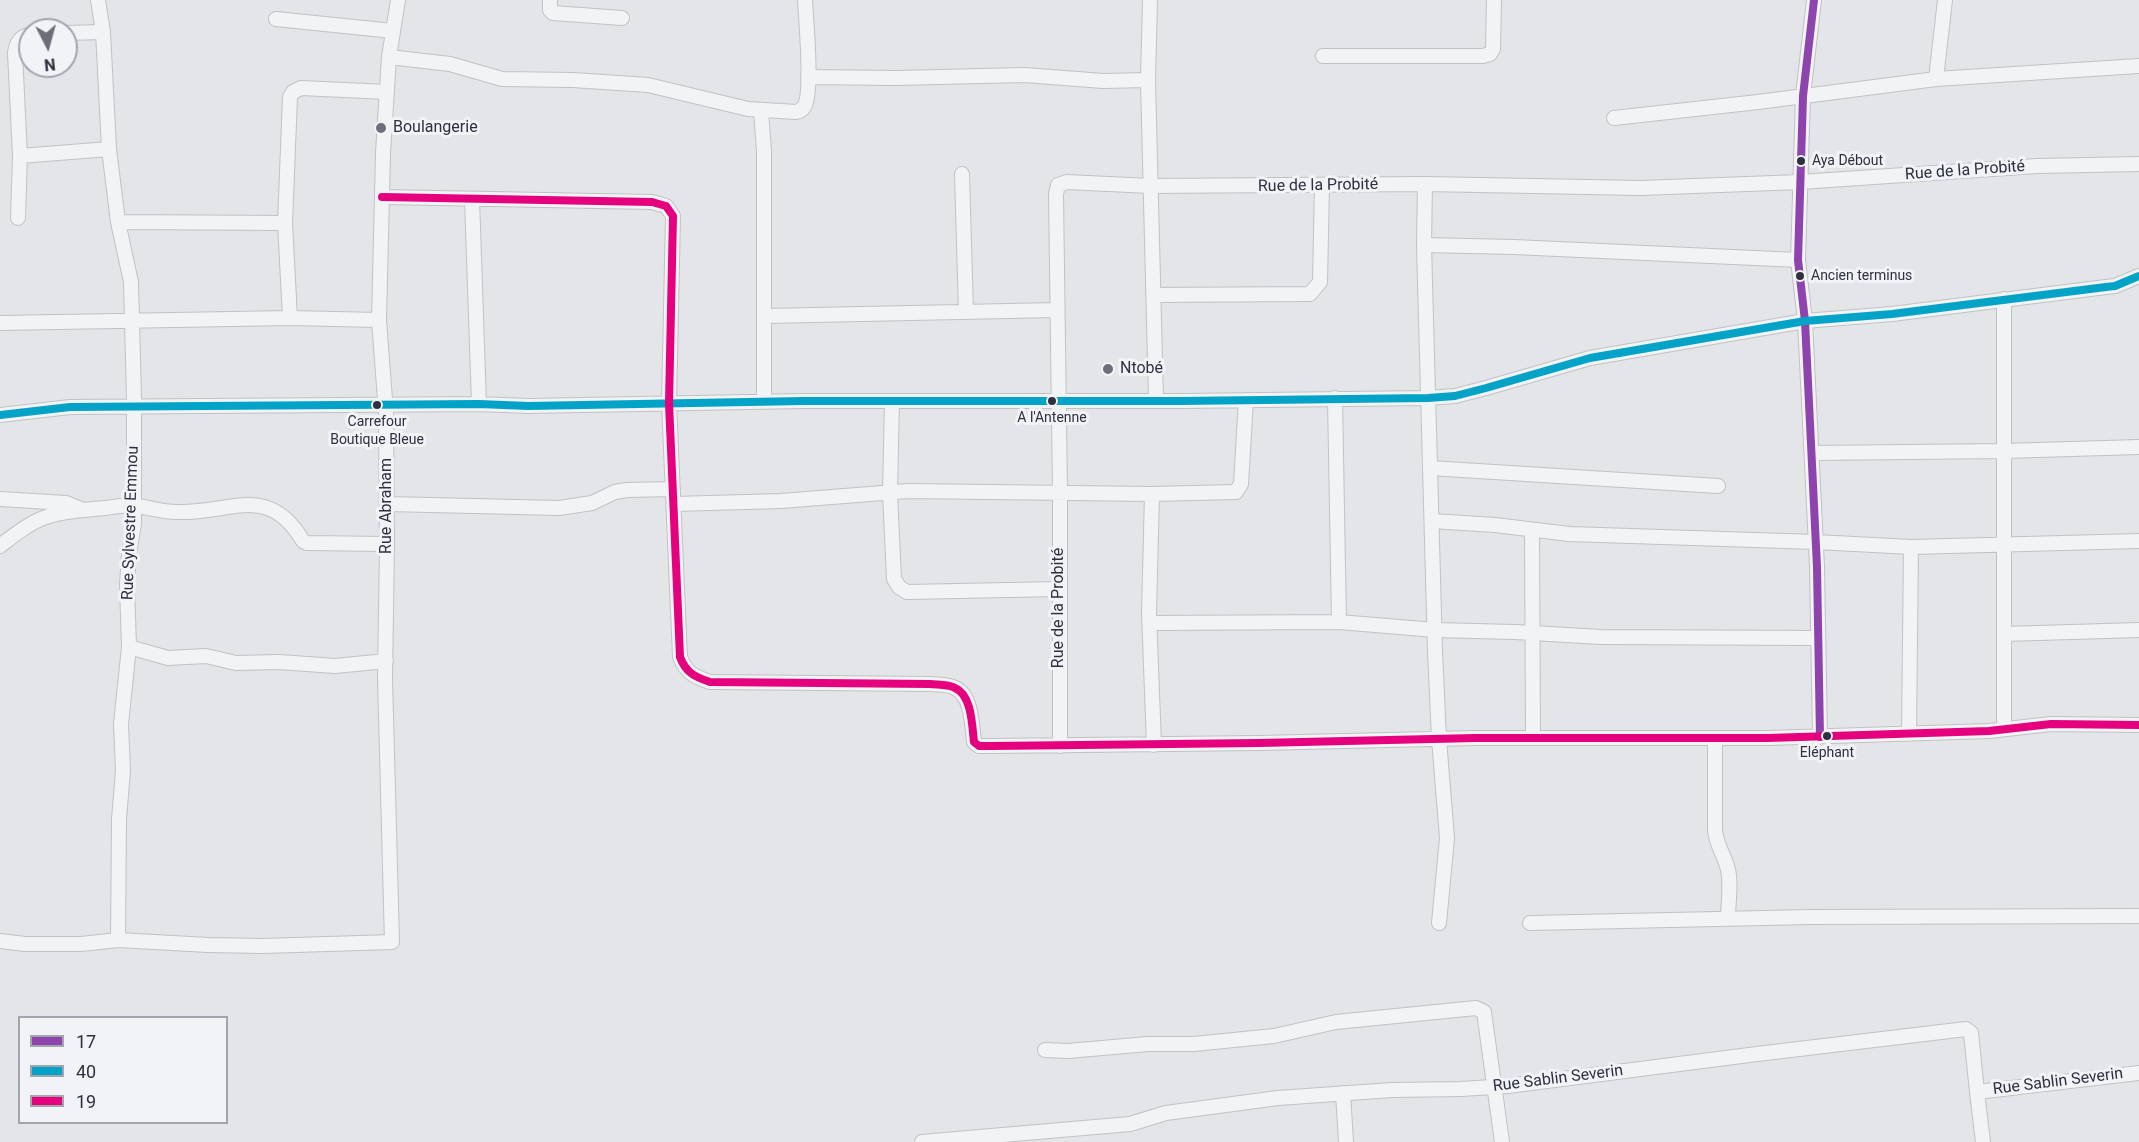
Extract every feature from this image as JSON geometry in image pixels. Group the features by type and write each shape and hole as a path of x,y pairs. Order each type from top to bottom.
{"street":[{"name":"Rue Sylvestre Emmou","path":"98,0 103,32 109,149 118,222 131,282 134,408 135,505 127,585 129,647 122,724 123,771 119,819 118,940"},
{"name":"Rue Abraham","path":"118,940 263,946 392,942 386,661 385,406 379,320 389,57 398,0"},
{"path":"550,0 549,7 553,13 622,18"},
{"path":"389,57 450,64 501,79 573,80 648,85 761,111 796,112 802,110 806,105 808,77 805,0"},
{"path":"1150,0 1148,80 1156,401"},
{"path":"1323,56 1483,56 1490,54 1493,49 1494,0"},
{"path":"1814,0 1803,96 1798,260 1805,321 1812,453 1820,737"},
{"path":"1936,79 1945,0"},
{"path":"276,19 393,30"},
{"path":"78,33 103,32"},
{"path":"18,42 15,54 20,156 18,218"},
{"path":"1614,117 1936,79 2139,66"},
{"path":"808,77 906,78 1025,75 1103,81 1148,80"},
{"path":"290,318 285,223 290,97 293,92 302,88 387,92"},
{"path":"761,111 764,151 764,402"},
{"path":"20,156 109,149"},
{"name":"Rue de la Probité","path":"1060,746 1060,493 1056,194 1058,185 1067,182 1150,186 1425,184 1641,188 1800,182 2037,166 2139,164"},
{"path":"962,174 966,312"},
{"path":"1425,184 1424,245 1435,630 1439,739 1447,838 1439,923"},
{"path":"1154,295 1310,294 1320,282 1322,186"},
{"path":"382,197 652,202 666,206 673,216 669,403 680,657 686,670 710,682 930,684 956,688 964,696 969,708 974,742 979,746 1439,739 1820,737 2004,729 2051,724 2139,725"},
{"path":"472,199 479,404"},
{"path":"118,222 285,223"},
{"path":"1424,245 1798,260"},
{"path":"0,415 70,407 479,404 528,406 764,402 1428,398 1455,396 1590,358 1805,321 1892,314 2106,287 2136,280"},
{"path":"2004,299 2004,729"},
{"path":"765,316 1058,310"},
{"path":"0,323 290,318 379,320"},
{"path":"1335,398 1339,622"},
{"path":"674,504 781,501 908,491 1152,494 1236,492 1241,484 1246,400"},
{"path":"892,401 890,493 894,579 899,588 908,592 1059,589"},
{"path":"1812,453 2139,447"},
{"path":"1430,468 1718,486"},
{"path":"387,504 559,508 592,503 615,492 627,490 673,489"},
{"path":"1152,494 1150,623 1154,745"},
{"path":"0,499 66,503 85,511"},
{"path":"0,546 24,528 47,517 135,505 178,513 256,504 277,511 288,519 303,541 307,543 387,544"},
{"path":"1432,521 1569,534 1911,547 2139,541"},
{"path":"1532,530 1533,738"},
{"path":"1909,734 1911,547"},
{"path":"1150,623 1339,622 1435,630 1601,637 1818,638"},
{"path":"2004,634 2139,630"},
{"path":"129,647 168,658 206,656 236,663 279,662 335,666 386,661"},
{"path":"1715,738 1715,830 1719,851 1729,875 1728,918"},
{"path":"1530,923 1728,918 2139,916"},
{"path":"0,941 25,944 81,944 118,940"},
{"path":"1045,1050 1068,1051 1148,1044 1194,1044 1274,1036 1336,1022 1476,1008 1484,1012 1502,1142"},
{"name":"Rue Sablin Severin","path":"922,1142 1130,1124 1166,1113 1278,1098 1495,1087 1966,1029 1971,1032 1977,1092 2139,1073"},
{"path":"1977,1092 1983,1142"},
{"path":"1343,1094 1346,1142"}],"transit line":[{"name":"17","path":"1814,0 1803,96 1798,260 1805,321 1817,567 1820,737"},
{"name":"19","path":"382,197 652,202 666,206 673,216 669,403 680,657 692,674 710,682 949,686 961,692 965,697 970,712 974,742 979,746 1475,738 1768,738 1989,731 2051,724 2139,725"},
{"name":"40","path":"0,415 70,407 479,404 528,406 803,401 1181,401 1428,398 1455,396 1590,358 1805,321 1892,314 2115,286 2139,276"}],"place":[{"name":"Boulangerie","path":"381,128"},
{"name":"Aya Débout","path":"1801,161"},
{"name":"Ancien terminus","path":"1800,276"},
{"name":"Ntobé","path":"1108,369"},
{"name":"A l'Antenne","path":"1052,401"},
{"name":"Carrefour Boutique Bleue","path":"377,405"},
{"name":"Eléphant","path":"1827,736"}]}
